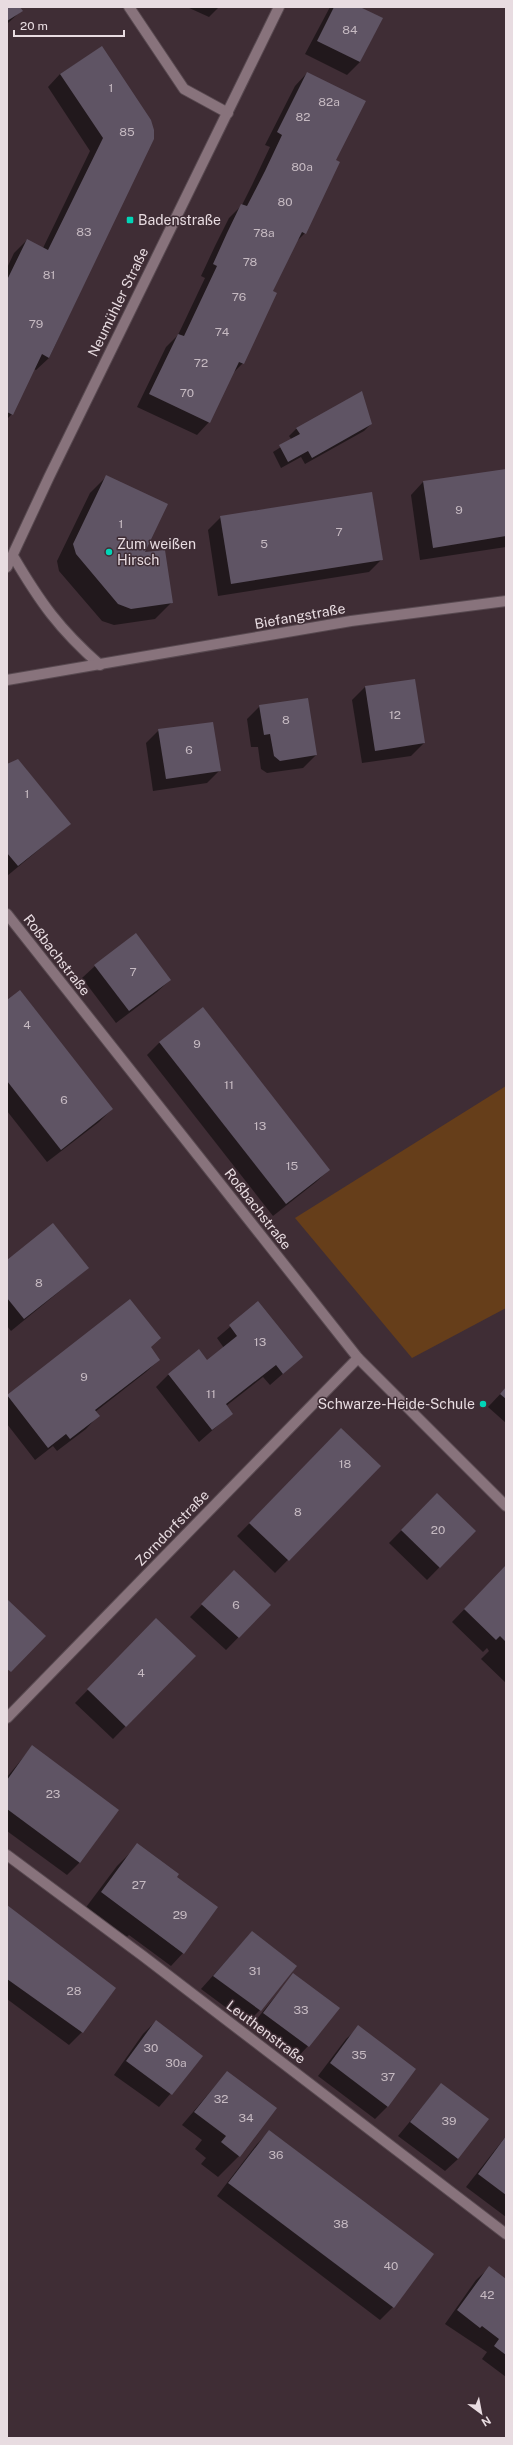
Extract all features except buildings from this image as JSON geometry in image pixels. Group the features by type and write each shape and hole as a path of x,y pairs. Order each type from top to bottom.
{"street":[{"path":"129,7 184,89 228,114"},
{"name":"Neumühler Straße","path":"7,567 63,448 228,114 279,7"},
{"path":"13,556 50,615 72,641 100,665"},
{"name":"Biefangstraße","path":"7,680 351,621 506,601"},
{"name":"Roßbachstraße","path":"7,914 358,1358 506,1506"},
{"name":"Zorndorfstraße","path":"7,1718 358,1358"},
{"name":"Leuthenstraße","path":"7,1855 150,1961 506,2234"}],"shaded area":[{"path":"506,1086 506,1308 412,1358 295,1218"}],"place":[{"name":"Badenstraße","path":"130,220"},
{"name":"Zum weißen Hirsch","path":"109,552"},
{"name":"Schwarze-Heide-Schule","path":"483,1404"}]}
